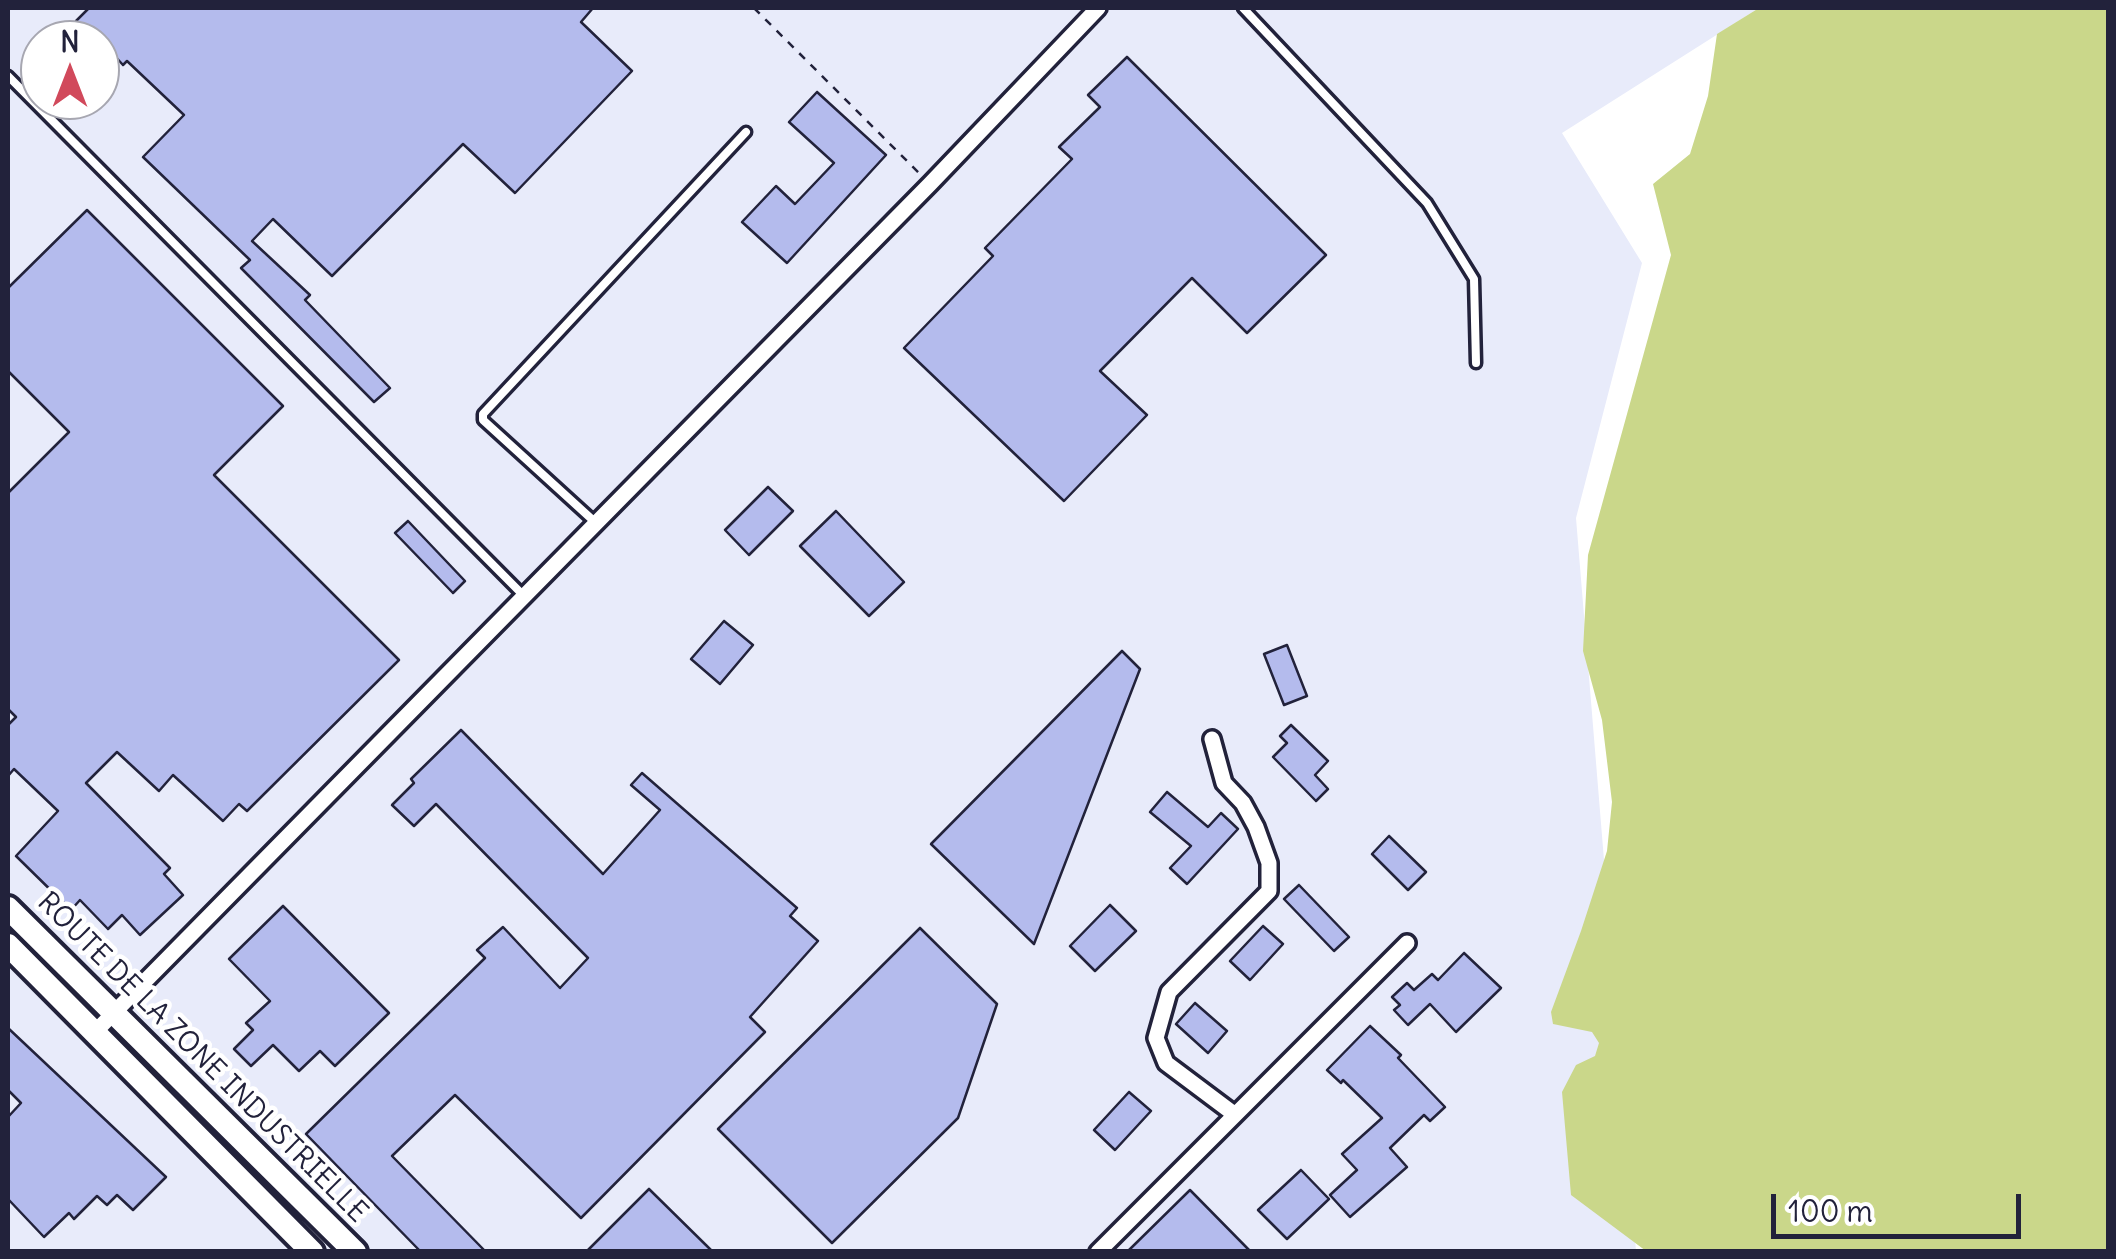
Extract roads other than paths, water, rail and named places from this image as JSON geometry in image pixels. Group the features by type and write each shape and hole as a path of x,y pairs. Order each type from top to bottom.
{"main road":[{"name":"ROUTE DE LA ZONE INDUSTRIELLE","path":"8,908 355,1252"},
{"name":"ROUTE DE LA ZONE INDUSTRIELLE","path":"8,945 312,1252"}],"street":[{"path":"95,1032 930,184 1098,8"},
{"path":"1212,738 1224,783 1256,827 1269,863 1269,890 1169,992 1156,1038 1166,1064 1234,1114"},
{"path":"1098,1252 1407,943"}],"lane":[{"path":"1243,8 1426,203 1474,279 1476,363"},
{"path":"8,76 524,596"},
{"path":"596,523 483,420 483,414 746,132"}]}
